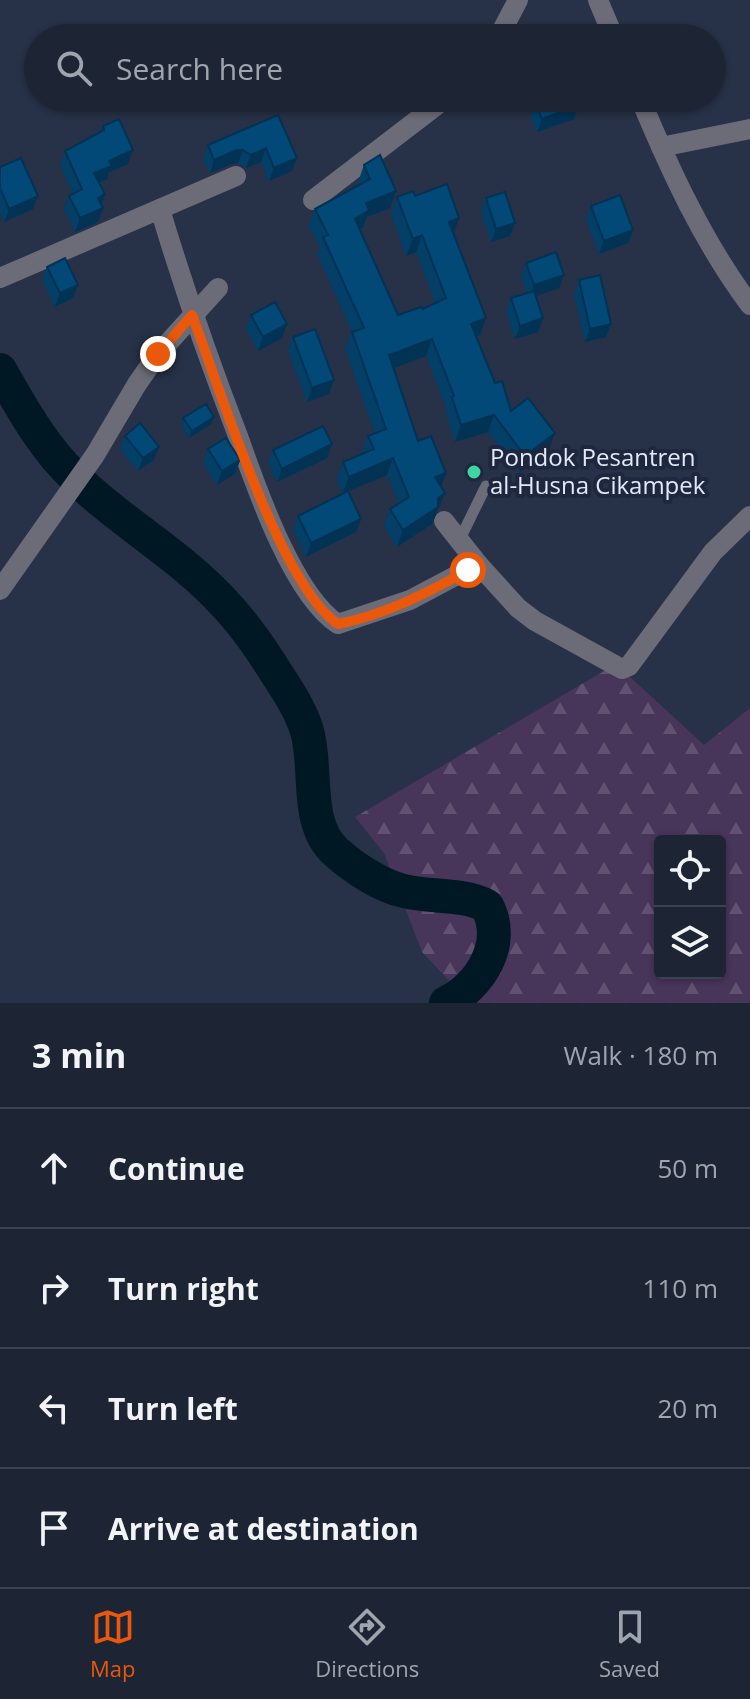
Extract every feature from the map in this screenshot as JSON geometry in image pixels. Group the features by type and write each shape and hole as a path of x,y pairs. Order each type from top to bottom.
{"street":[{"path":"505,24 518,0"},
{"path":"598,0 608,24"},
{"path":"313,200 428,112"},
{"path":"646,112 706,239 750,305"},
{"path":"661,147 750,129"},
{"path":"0,278 236,176"},
{"path":"160,209 192,315 268,519 320,610 338,624 347,622 397,605 446,583 478,564"},
{"path":"0,590 95,455 158,354 218,288"},
{"path":"444,521 518,608 535,621 622,669 629,666 713,552 750,516"}],"lane":[{"path":"459,541 486,486"}],"green space":[{"path":"616,664 704,745 750,708 750,1003 470,1003 422,952 384,853 355,817"}],"building":[{"path":"539,112 560,112 542,119"},
{"path":"278,115 297,158 274,168 266,148 251,155 237,150 214,160 208,145"},
{"path":"119,119 133,150 109,161 112,166 94,173 105,194 98,198 103,208 80,218 69,196 82,189 65,151"},
{"path":"380,155 396,191 366,203 369,210 355,219 398,315 421,307 423,309 446,298 422,235 413,239 397,197 413,191 415,196 447,184 459,218 449,222 486,318 471,324 495,383 502,381 511,411 528,398 555,433 525,456 494,415 461,425 454,396 432,339 389,355 418,441 431,436 446,473 435,477 445,493 438,498 438,507 403,530 390,509 409,497 393,458 349,477 343,462 374,449 368,436 386,429 352,332 364,328 323,237 328,235 315,209 370,179 364,165"},
{"path":"21,158 38,196 9,209 0,188 0,167"},
{"path":"505,192 515,223 496,229 486,198"},
{"path":"620,195 633,230 604,241 591,206"},
{"path":"556,252 564,275 534,285 526,263"},
{"path":"65,258 78,285 60,293 47,267"},
{"path":"600,275 611,324 590,329 579,280"},
{"path":"534,291 543,318 520,326 511,298"},
{"path":"275,302 287,324 263,337 251,315"},
{"path":"315,329 334,380 312,388 293,337"},
{"path":"206,404 214,417 192,431 183,418"},
{"path":"140,423 159,447 143,458 125,436"},
{"path":"323,426 332,444 282,469 273,450"},
{"path":"226,438 240,460 222,471 208,449"},
{"path":"348,491 361,519 311,543 298,516"}],"waterway":[{"path":"0,370 37,432 64,466 103,502 206,585 255,642 300,712 310,746 316,811 326,840 336,852 368,876 395,889 467,899 487,906 494,935 487,962 470,986 446,1003"}],"place":[{"name":"Pondok Pesantren al-Husna Cikampek","path":"474,472"}],"route":[{"path":"158,354 192,315 268,519 320,610 329,618 338,624 358,619 410,600 468,570"}]}
